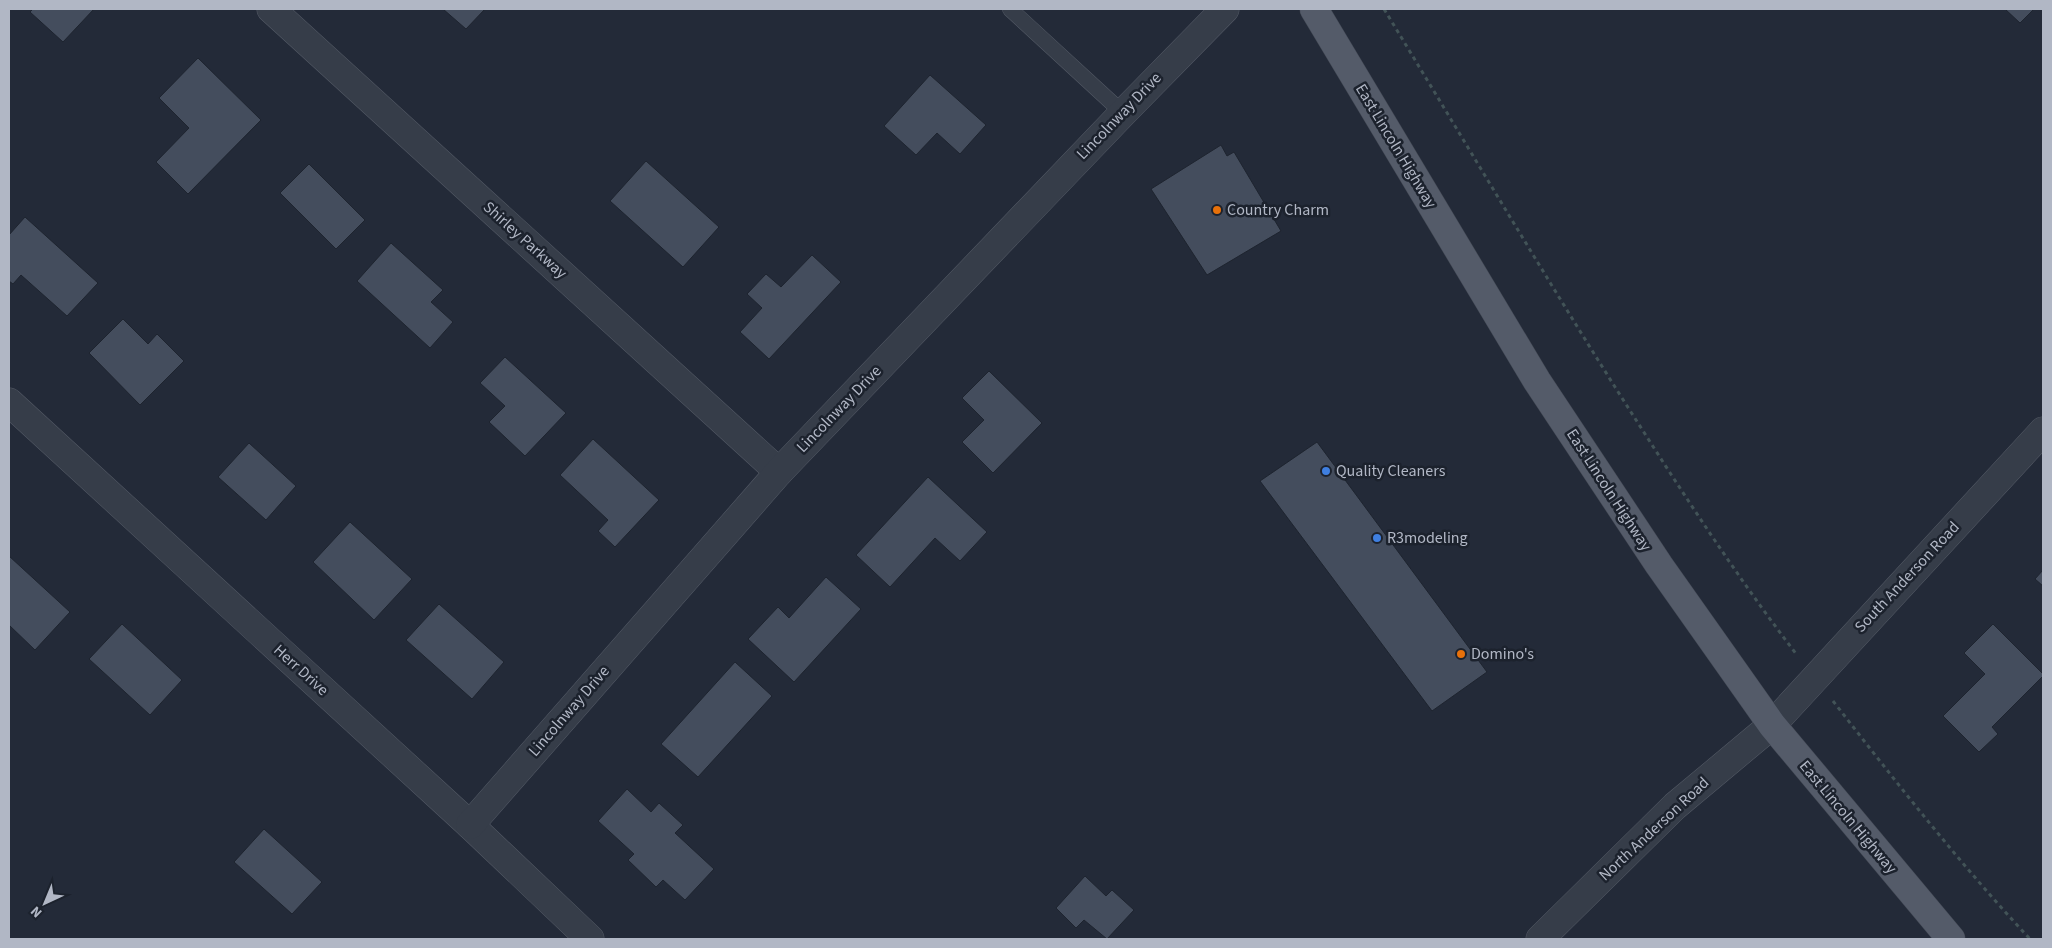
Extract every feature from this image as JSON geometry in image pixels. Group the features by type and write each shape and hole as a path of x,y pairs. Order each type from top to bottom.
{"main road":[{"name":"East Lincoln Highway","path":"1314,9 1537,381 1658,565 1772,724 1951,939"}],"street":[{"name":"Shirley Parkway","path":"271,9 779,472"},
{"name":"Lincolnway Drive","path":"470,824 779,472 1225,9"},
{"name":"Herr Drive","path":"9,402 470,824 590,939"},
{"name":"South Anderson Road","path":"1772,724 2043,431"},
{"name":"North Anderson Road","path":"1540,939 1675,806 1772,724"}],"lane":[{"path":"1010,9 1123,113"}],"path":[{"path":"1384,9 1657,454 1761,608 1788,642"},
{"path":"1834,703 1954,852 2030,939"}],"building":[{"path":"33,9 94,9 63,42 30,12"},
{"path":"443,9 485,9 466,29"},
{"path":"2005,9 2034,9 2020,23"},
{"path":"198,58 261,120 188,194 156,162 189,128 159,98"},
{"path":"930,75 986,125 960,154 937,133 916,155 884,126"},
{"name":"Country Charm","path":"1221,145 1227,156 1234,152 1281,231 1207,275 1151,189"},
{"path":"646,161 719,227 683,267 610,201"},
{"path":"309,164 365,220 336,249 280,193"},
{"path":"25,217 98,283 67,316 21,275 13,284 9,281 9,235"},
{"path":"391,243 443,290 431,302 453,322 430,348 357,281"},
{"path":"812,255 841,282 769,359 740,332 762,308 747,294 766,274 781,287"},
{"path":"123,319 148,344 157,334 184,361 140,405 89,353"},
{"path":"505,357 566,413 525,456 489,422 505,406 480,383"},
{"path":"989,371 1042,423 993,473 962,442 984,420 962,398"},
{"path":"593,439 659,500 615,547 598,531 608,520 560,475"},
{"path":"1317,442 1487,672 1432,711 1260,481"},
{"path":"249,443 296,486 266,520 218,477"},
{"path":"928,477 987,532 960,561 935,538 890,587 856,555"},
{"path":"350,522 412,579 374,620 313,562"},
{"path":"9,556 70,612 35,650 9,625"},
{"path":"2043,570 2043,586 2035,579"},
{"path":"826,577 861,609 794,682 748,639 778,607 789,618"},
{"path":"439,604 504,662 472,699 406,640"},
{"path":"122,624 182,680 150,715 89,659"},
{"path":"1993,624 2043,676 1992,727 1998,734 1979,752 1943,716 1985,674 1964,653"},
{"path":"735,662 772,696 698,777 661,744"},
{"path":"627,789 651,812 659,803 683,825 675,833 714,869 685,900 663,880 656,887 628,860 634,854 598,821"},
{"path":"264,829 322,882 292,914 234,862"},
{"path":"1085,876 1106,896 1112,890 1134,910 1107,939 1084,920 1076,928 1056,908"}],"place":[{"name":"Country Charm","path":"1217,210"},
{"name":"Quality Cleaners","path":"1326,471"},
{"name":"R3modeling","path":"1377,538"},
{"name":"Domino's","path":"1461,654"}]}
